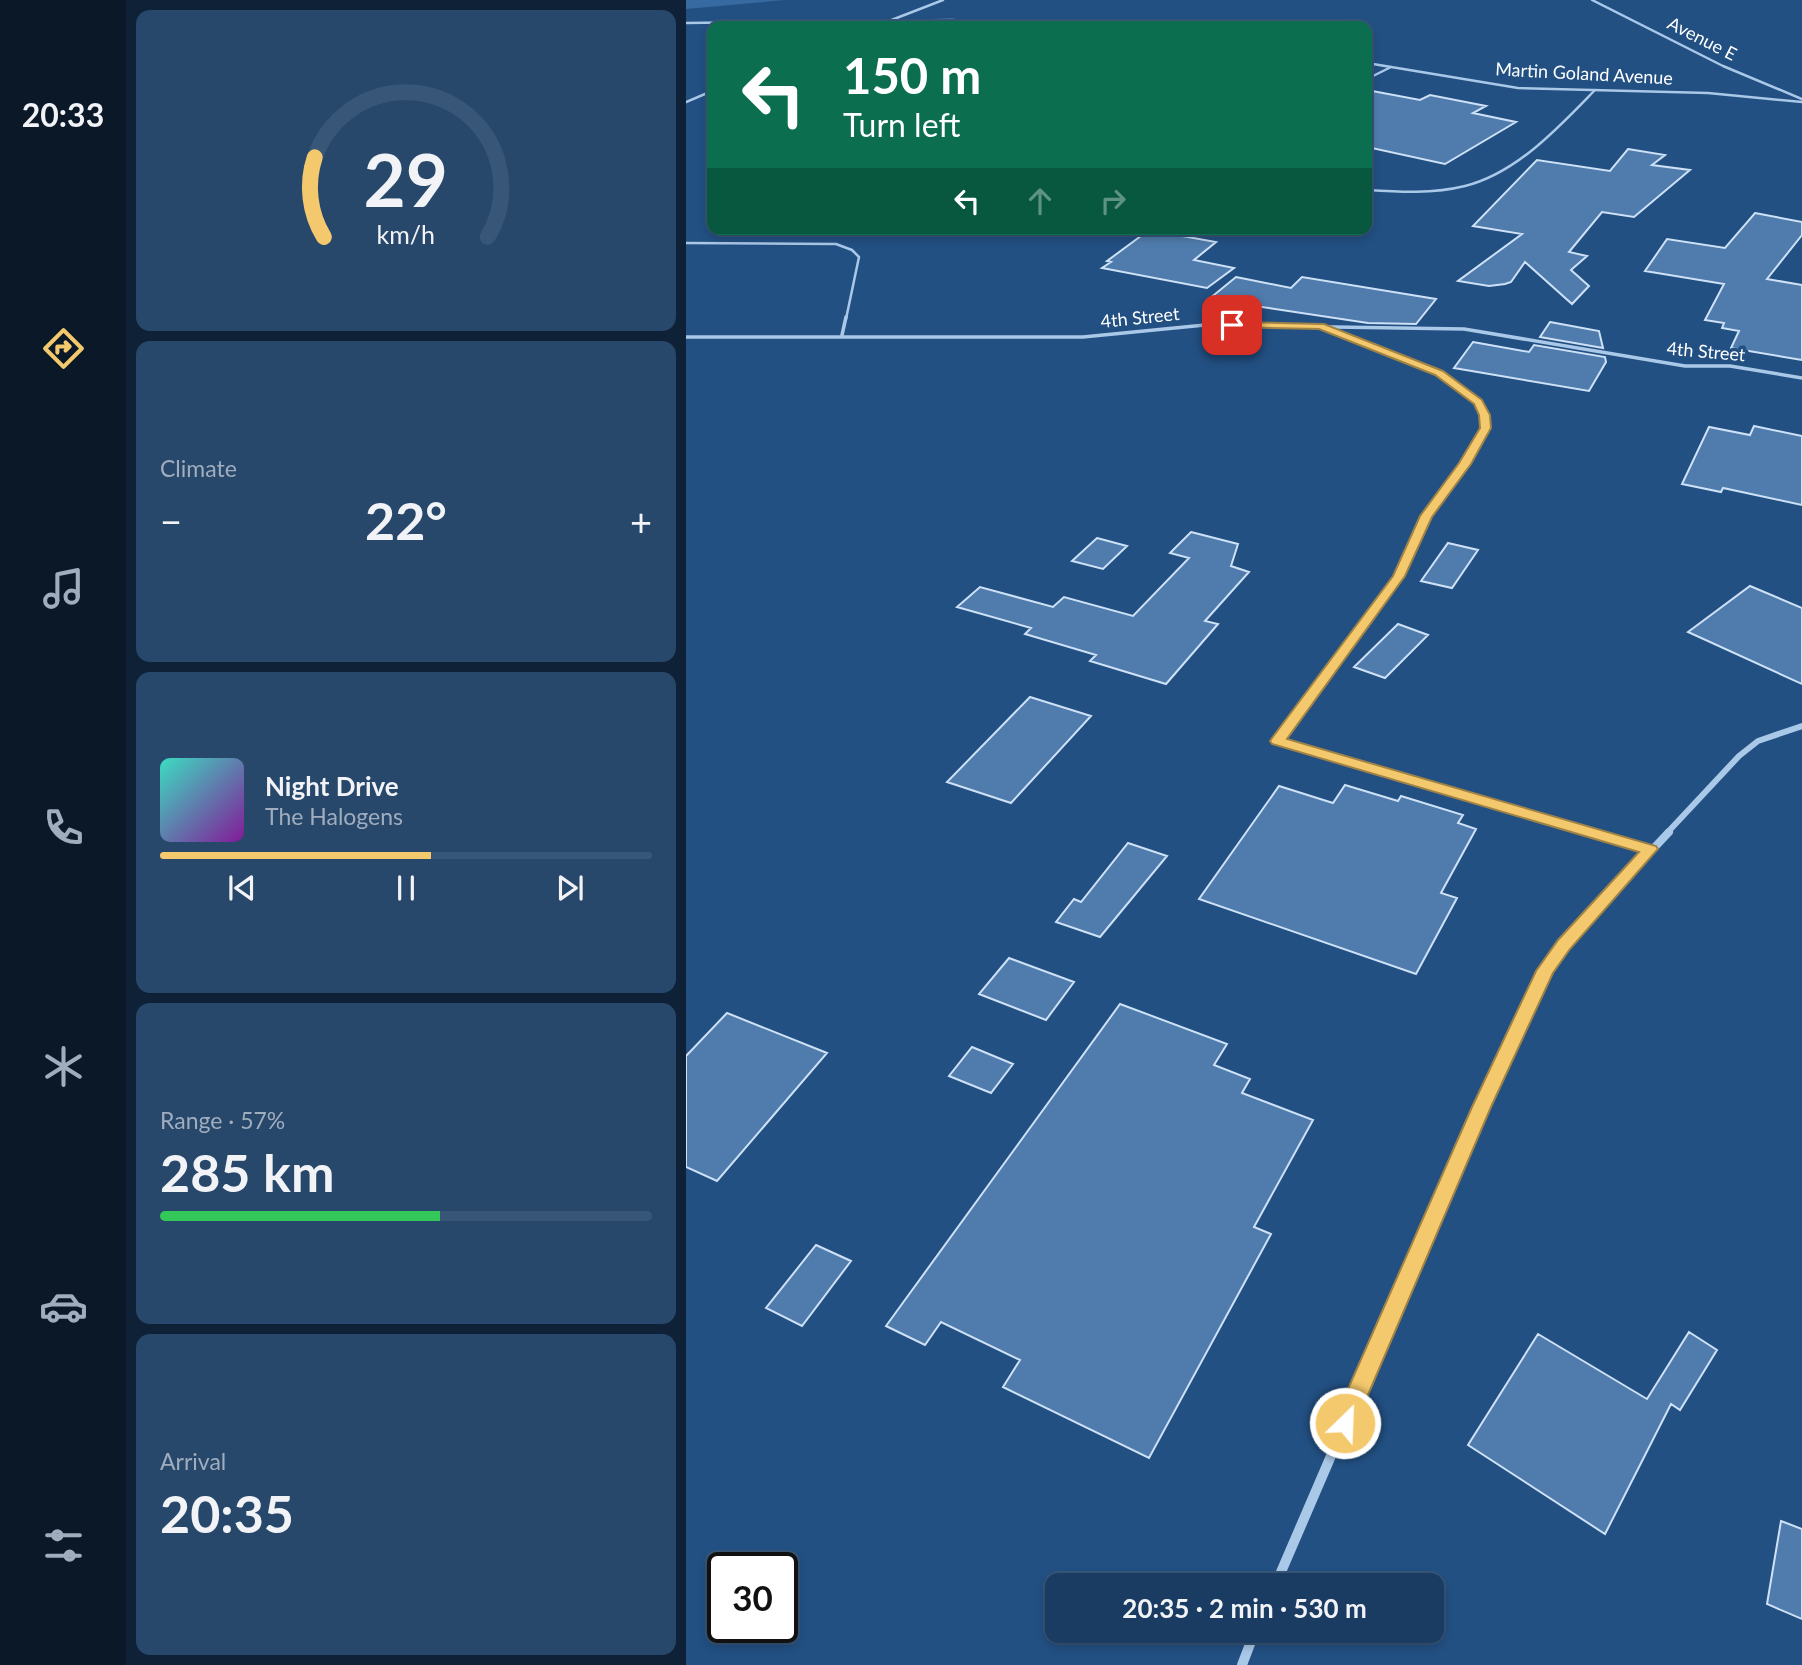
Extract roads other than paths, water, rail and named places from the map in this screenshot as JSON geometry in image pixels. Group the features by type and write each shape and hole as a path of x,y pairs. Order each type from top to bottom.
{"street":[{"name":"Avenue E","path":"1592,0 1723,66 1802,100"},
{"path":"823,21 979,21"},
{"path":"686,23 707,23"},
{"name":"Martin Goland Avenue","path":"1372,64 1518,88 1719,94 1802,100"},
{"path":"1281,1573 1471,1132 1545,971 1564,944 1738,755 1758,741 1802,726"},
{"path":"1242,1665 1250,1643"}],"lane":[{"path":"891,20 943,0"},
{"path":"1372,76 1391,67"},
{"path":"1372,190 1406,192 1465,186 1490,176 1553,132 1595,90"},
{"path":"686,102 707,93"},
{"path":"686,243 836,244 852,250 859,257 842,335"},
{"name":"4th Street","path":"686,338 842,335 1083,337 1205,325 1464,329 1685,366 1730,366 1802,378"},
{"path":"1320,326 1452,380 1478,402 1485,415 1486,428 1465,464 1426,516 1399,576 1278,741 1650,849"}]}
